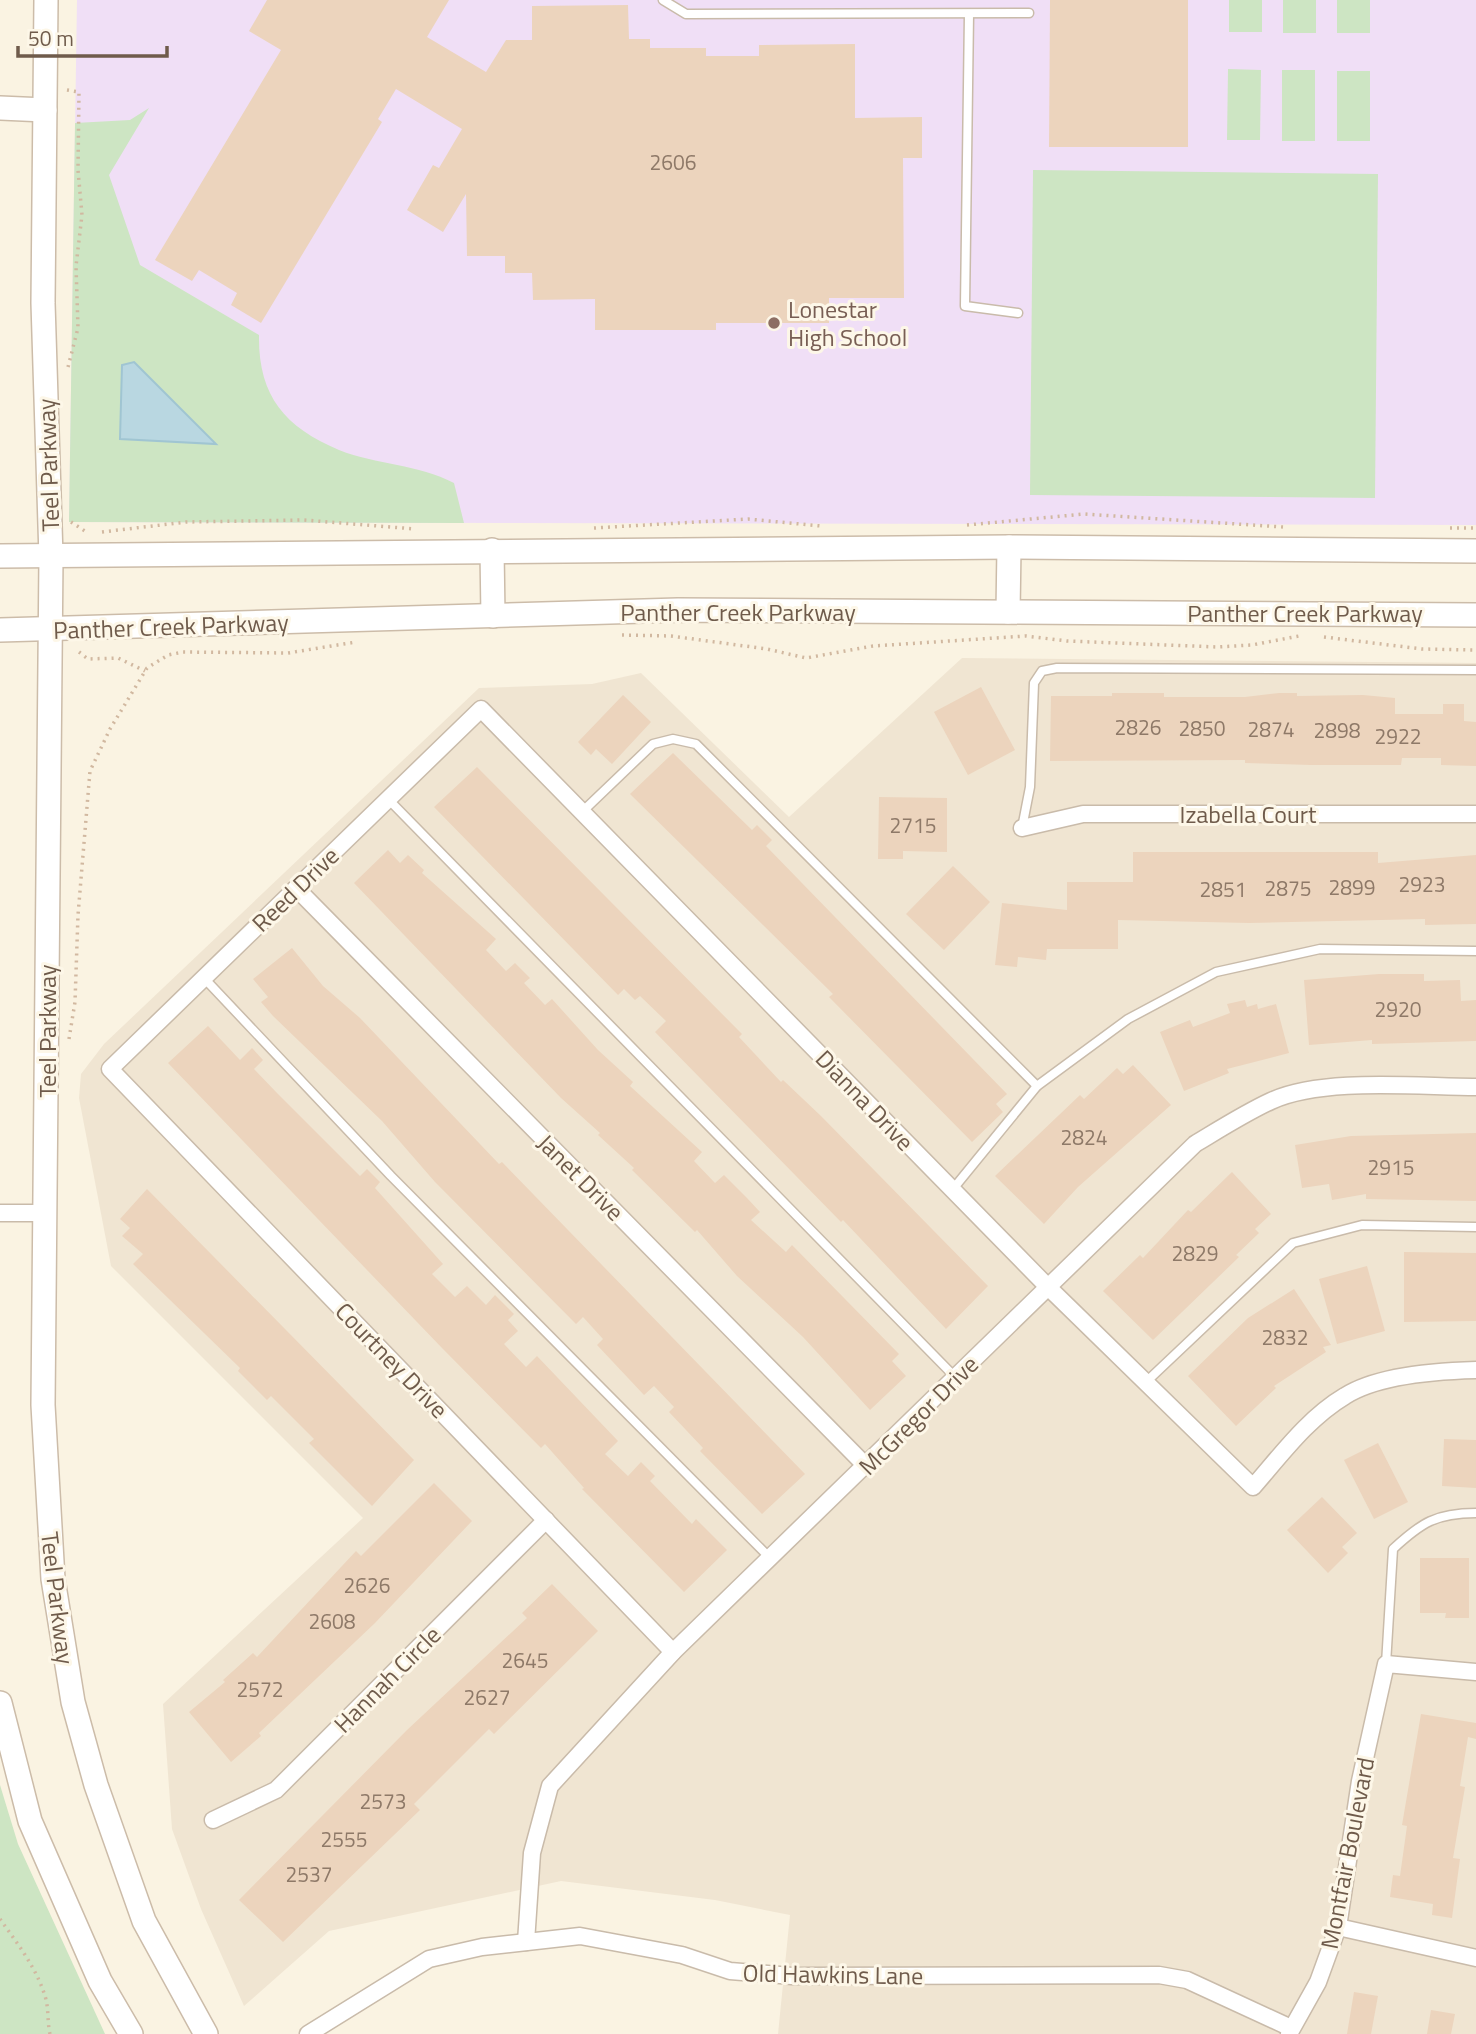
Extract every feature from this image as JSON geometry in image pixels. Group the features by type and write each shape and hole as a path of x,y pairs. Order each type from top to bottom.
{"main road":[{"name":"Teel Parkway","path":"46,0 43,303 51,631 44,1468 52,1579 73,1702 96,1785 144,1921 205,2034"},
{"path":"0,108 45,110"},
{"path":"0,556 1009,547 1476,551"},
{"path":"1008,611 1009,547"},
{"path":"492,550 493,616"},
{"name":"Panther Creek Parkway","path":"0,631 678,610 1476,615"},
{"path":"0,1703 30,1821 100,1981 131,2034"}],"street":[{"name":"Reed Drive","path":"110,1069 481,709"},
{"name":"Dianna Drive","path":"481,709 1047,1286 1254,1487 1289,1445 1346,1395 1399,1377 1476,1370"},
{"name":"Izabella Court","path":"1021,828 1083,814 1476,814"},
{"name":"Janet Drive","path":"296,888 866,1466"},
{"name":"Courtney Drive","path":"110,1069 673,1652"},
{"name":"McGregor Drive","path":"526,1942 532,1853 550,1786 673,1652 1195,1143 1273,1100 1354,1086 1476,1087"},
{"path":"0,1213 46,1213"},
{"name":"Hannah Circle","path":"214,1820 276,1790 546,1520"},
{"path":"1386,1664 1476,1672"},
{"name":"Montfair Boulevard","path":"1290,2031 1318,1982 1338,1927 1360,1781 1386,1664"},
{"path":"1338,1927 1476,1958"},
{"name":"Old Hawkins Lane","path":"308,2034 429,1959 482,1947 580,1936 682,1955 730,1971 792,1976 1159,1975 1187,1980 1290,2031"}],"lane":[{"path":"663,0 686,14 1029,13"},
{"path":"969,14 965,306 1018,313"},
{"path":"1021,828 1030,787 1034,682 1042,671 1057,668 1476,670"},
{"path":"583,811 653,744 673,739 696,744 1037,1086"},
{"path":"388,799 956,1377"},
{"path":"953,1189 1037,1086 1128,1019 1216,972 1320,949 1476,951"},
{"path":"204,978 391,1176 771,1559"},
{"path":"1146,1382 1293,1243 1362,1225 1476,1227"},
{"path":"1386,1664 1393,1549 1433,1517 1476,1513"}],"path":[{"path":"65,379 78,328 76,266 82,215 78,170 79,92 67,90 67,79"},
{"path":"963,527 970,523 1084,514 1288,527"},
{"path":"64,516 86,533 186,522 304,520 426,529"},
{"path":"591,528 748,519 824,526"},
{"path":"1444,528 1476,528"},
{"path":"620,635 671,636 767,649 806,658 873,646 1026,636 1067,641 1217,647 1252,645 1311,634 1350,642 1476,650"},
{"path":"66,1048 75,1002 78,915 90,771 110,729 145,671 168,655 183,652 288,653 369,640"},
{"path":"79,652 88,659 118,658 145,671"},
{"path":"0,1919 30,1962 40,1983 46,1999 50,2034"}],"shaded area":[{"name":"Lonestar High School","path":"77,0 1476,0 1476,525 69,522"},
{"path":"962,658 1476,663 1476,2034 778,2034 790,1915 715,1900 561,1881 329,1931 244,2006 201,1909 172,1829 163,1704 363,1518 111,1266 79,1098 81,1074 104,1044 479,688 592,684 641,673 789,817"}],"green space":[{"path":"1229,0 1262,0 1262,32 1229,32"},
{"path":"1283,0 1316,0 1316,33 1283,33"},
{"path":"1337,0 1370,0 1370,33 1337,33"},
{"path":"1228,69 1261,70 1260,140 1227,140"},
{"path":"1282,70 1315,70 1315,141 1282,141"},
{"path":"1337,71 1370,71 1370,141 1337,141"},
{"path":"149,108 109,175 140,265 259,335 263,375 269,392 289,419 303,431 353,455 426,472 454,483 464,523 69,522 75,123 130,120"},
{"path":"1033,170 1378,174 1375,498 1030,495"},
{"path":"0,1785 18,1844 105,2034 0,2034"}],"water":[{"path":"134,362 216,444 120,439 122,365"}],"building":[{"path":"267,0 449,0 427,37 486,72 506,40 532,40 532,6 628,5 629,39 650,39 650,48 706,48 706,56 759,56 759,45 855,44 855,118 922,117 922,158 903,158 904,298 829,298 829,323 716,323 716,330 595,330 595,299 533,300 532,273 505,273 505,256 467,256 466,194 443,232 407,210 433,165 439,168 462,129 396,89 378,119 382,122 261,323 231,305 237,293 199,270 192,281 155,260 281,50 249,31"},
{"path":"1050,0 1188,0 1188,147 1049,147"},
{"path":"981,687 1015,750 968,775 934,712"},
{"path":"1112,693 1164,693 1164,697 1245,697 1279,693 1297,693 1297,696 1363,695 1395,698 1395,714 1443,714 1443,704 1464,704 1464,721 1476,722 1476,766 1441,765 1441,758 1402,758 1401,765 1245,763 1245,760 1050,761 1051,696 1112,696"},
{"path":"623,695 651,722 612,764 596,749 591,755 578,742"},
{"path":"673,753 752,830 757,825 772,840 766,846 1007,1094 996,1104 1003,1112 972,1142 829,997 833,994 630,794"},
{"path":"477,767 742,1034 739,1037 781,1082 783,1080 821,1116 988,1286 946,1329 843,1220 841,1222 655,1032 666,1021 640,996 635,1000 624,989 618,995 434,807"},
{"path":"879,797 947,798 947,852 903,851 903,859 878,859"},
{"path":"388,850 400,863 408,855 424,870 422,873 496,939 486,950 506,971 515,963 530,978 524,983 545,1005 552,999 598,1050 633,1082 630,1086 702,1152 694,1161 715,1183 724,1175 760,1212 751,1220 786,1252 792,1245 899,1354 892,1361 906,1376 870,1410 803,1337 737,1276 697,1230 695,1232 632,1170 634,1168 561,1098 354,883"},
{"path":"1133,852 1378,852 1378,863 1476,855 1476,924 1425,925 1425,919 1249,923 1118,920 1118,949 1047,949 1046,960 1018,957 1017,967 995,965 1002,903 1067,910 1067,882 1133,882"},
{"path":"953,866 990,902 944,950 906,914"},
{"path":"292,948 323,986 360,1018 499,1164 502,1162 805,1474 762,1514 700,1451 703,1448 669,1412 674,1407 654,1386 644,1395 597,1345 603,1339 583,1317 576,1324 435,1182 382,1121 261,1002 268,997 253,979"},
{"path":"1379,974 1424,974 1424,981 1460,980 1461,1001 1476,1000 1476,1041 1372,1044 1372,1040 1309,1045 1304,980"},
{"path":"1245,1000 1247,1007 1257,1004 1258,1009 1276,1004 1289,1053 1227,1069 1229,1073 1184,1091 1160,1032 1190,1020 1193,1027 1230,1013 1227,1004"},
{"path":"208,1026 240,1060 252,1048 263,1060 254,1069 360,1176 367,1169 380,1182 375,1188 443,1264 432,1274 455,1297 467,1286 486,1305 495,1295 514,1314 508,1320 518,1331 504,1344 526,1367 537,1356 618,1441 605,1454 628,1476 641,1462 655,1476 650,1481 692,1524 696,1519 727,1550 684,1592 582,1489 584,1488 545,1444 541,1448 442,1348 168,1063"},
{"path":"1133,1065 1171,1105 1078,1187 1044,1224 995,1176 1080,1095 1084,1099 1117,1068 1123,1074"},
{"path":"1476,1133 1476,1201 1366,1199 1366,1194 1332,1200 1329,1184 1302,1188 1295,1145 1351,1136"},
{"path":"1232,1172 1271,1214 1255,1229 1259,1233 1236,1255 1239,1257 1153,1340 1103,1291 1140,1255 1143,1258 1188,1210 1191,1212"},
{"path":"147,1189 414,1460 372,1506 309,1443 314,1439 271,1396 267,1400 238,1371 240,1368 133,1264 143,1254 122,1236 130,1228 120,1219"},
{"path":"1404,1252 1476,1253 1476,1321 1404,1322"},
{"path":"1367,1266 1385,1331 1337,1344 1319,1279"},
{"path":"1294,1289 1331,1345 1323,1347 1326,1352 1274,1386 1276,1388 1236,1426 1188,1376 1248,1318"},
{"path":"1444,1439 1476,1440 1476,1488 1442,1486"},
{"path":"1378,1443 1408,1502 1374,1519 1344,1460"},
{"path":"434,1483 472,1521 375,1623 259,1733 261,1736 231,1762 189,1712 225,1682 223,1680 253,1653 257,1657 356,1551 361,1556"},
{"path":"1322,1497 1357,1533 1342,1547 1348,1553 1328,1573 1287,1530"},
{"path":"1420,1558 1469,1558 1469,1618 1445,1618 1446,1613 1420,1613"},
{"path":"552,1584 598,1631 494,1734 489,1729 414,1804 420,1810 283,1942 239,1900 407,1730 527,1618 522,1613"},
{"path":"1421,1714 1476,1723 1476,1739 1468,1737 1460,1786 1465,1787 1453,1858 1460,1859 1452,1918 1432,1915 1433,1904 1390,1897 1393,1875 1400,1876 1407,1826 1402,1825"},
{"path":"1354,1992 1378,1996 1371,2034 1347,2034"},
{"path":"1431,2010 1455,2014 1451,2034 1427,2034"}],"place":[{"name":"Lonestar High School","path":"774,323"}]}
